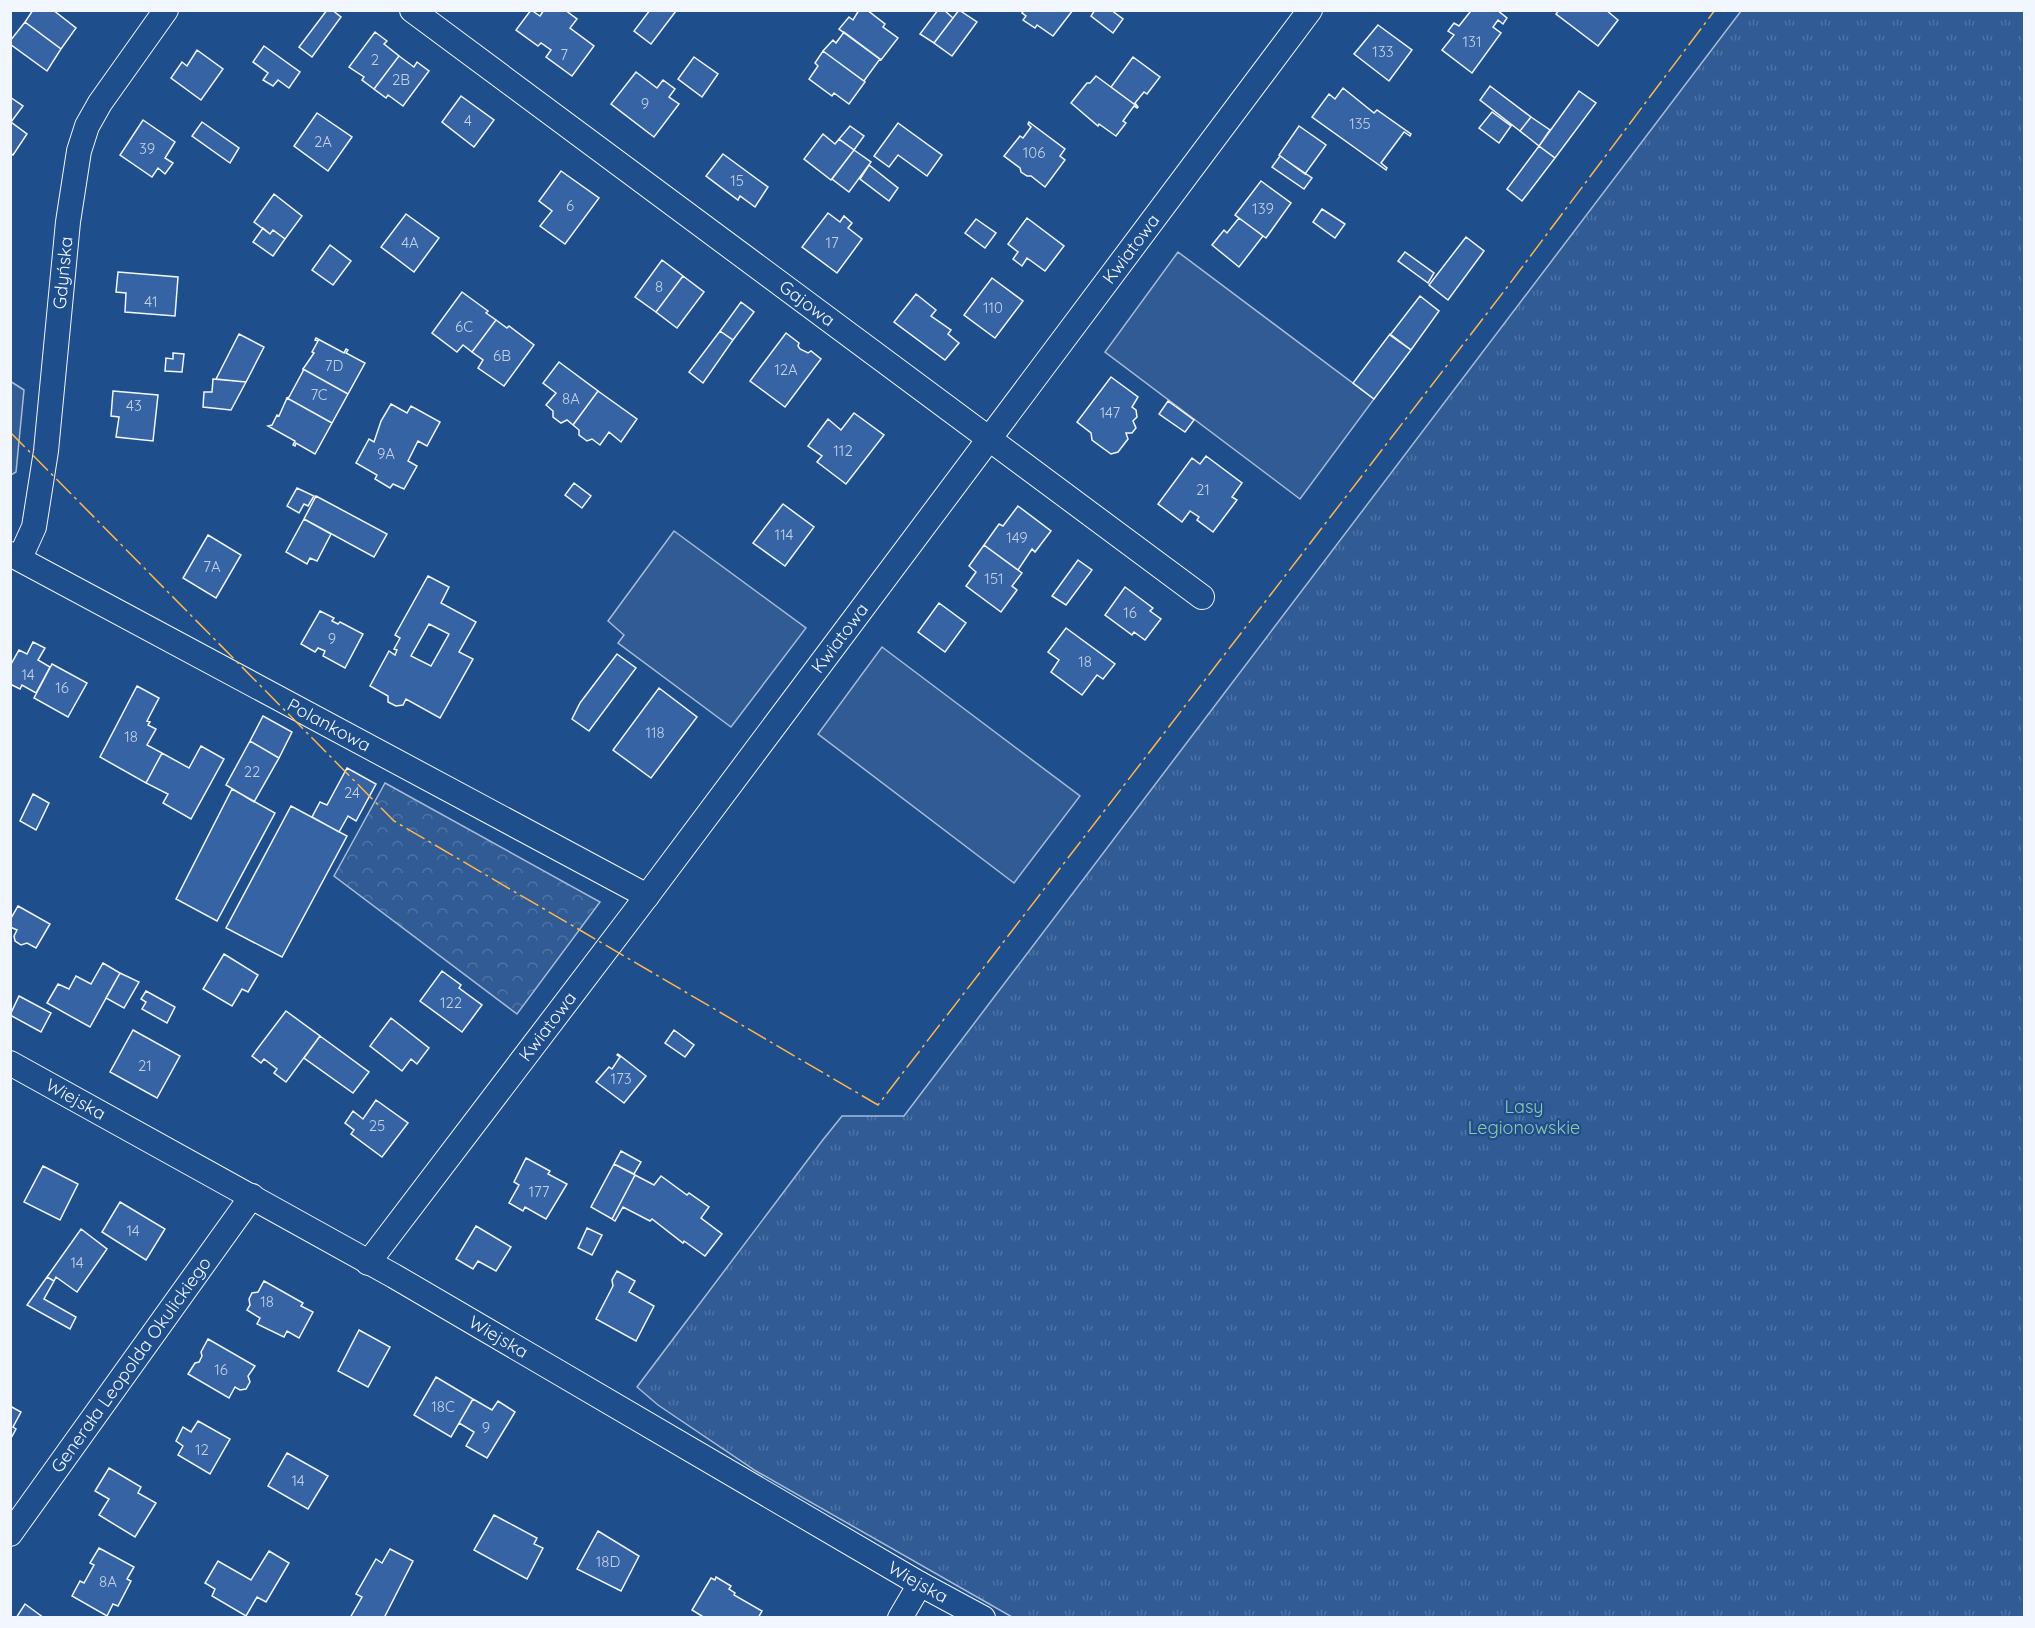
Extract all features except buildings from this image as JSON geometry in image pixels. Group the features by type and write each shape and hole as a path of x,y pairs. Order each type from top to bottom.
{"street":[{"name":"Gdyńska","path":"15,556 34,527 46,451 68,222 79,151 87,126 100,103 166,10"},
{"name":"Gajowa","path":"412,10 1202,597"},
{"name":"Kwiatowa","path":"368,1263 647,896 1310,10"},
{"name":"Polankowa","path":"15,556 647,896"},
{"name":"Wiejska","path":"10,1063 405,1282 920,1584 983,1617"},
{"name":"Generała Leopolda Okulickiego","path":"10,1534 252,1196"},
{"path":"900,1617 920,1584"}],"shaded area":[{"path":"1178,252 1374,399 1300,499 1105,352"},
{"path":"10,381 24,390 16,472 11,475"},
{"path":"674,531 806,628 731,727 618,643 624,635 608,621"},
{"path":"882,647 1080,796 1014,883 818,734"}],"green space":[{"name":"Lasy Legionowskie","path":"1741,11 2024,11 2024,1617 1012,1617 756,1471 658,1405 637,1387 822,1141 842,1116 904,1116"},
{"path":"385,783 600,902 517,1014 334,876"}],"power":[{"path":"10,432 394,821 878,1105 1508,286 1715,10"}]}
